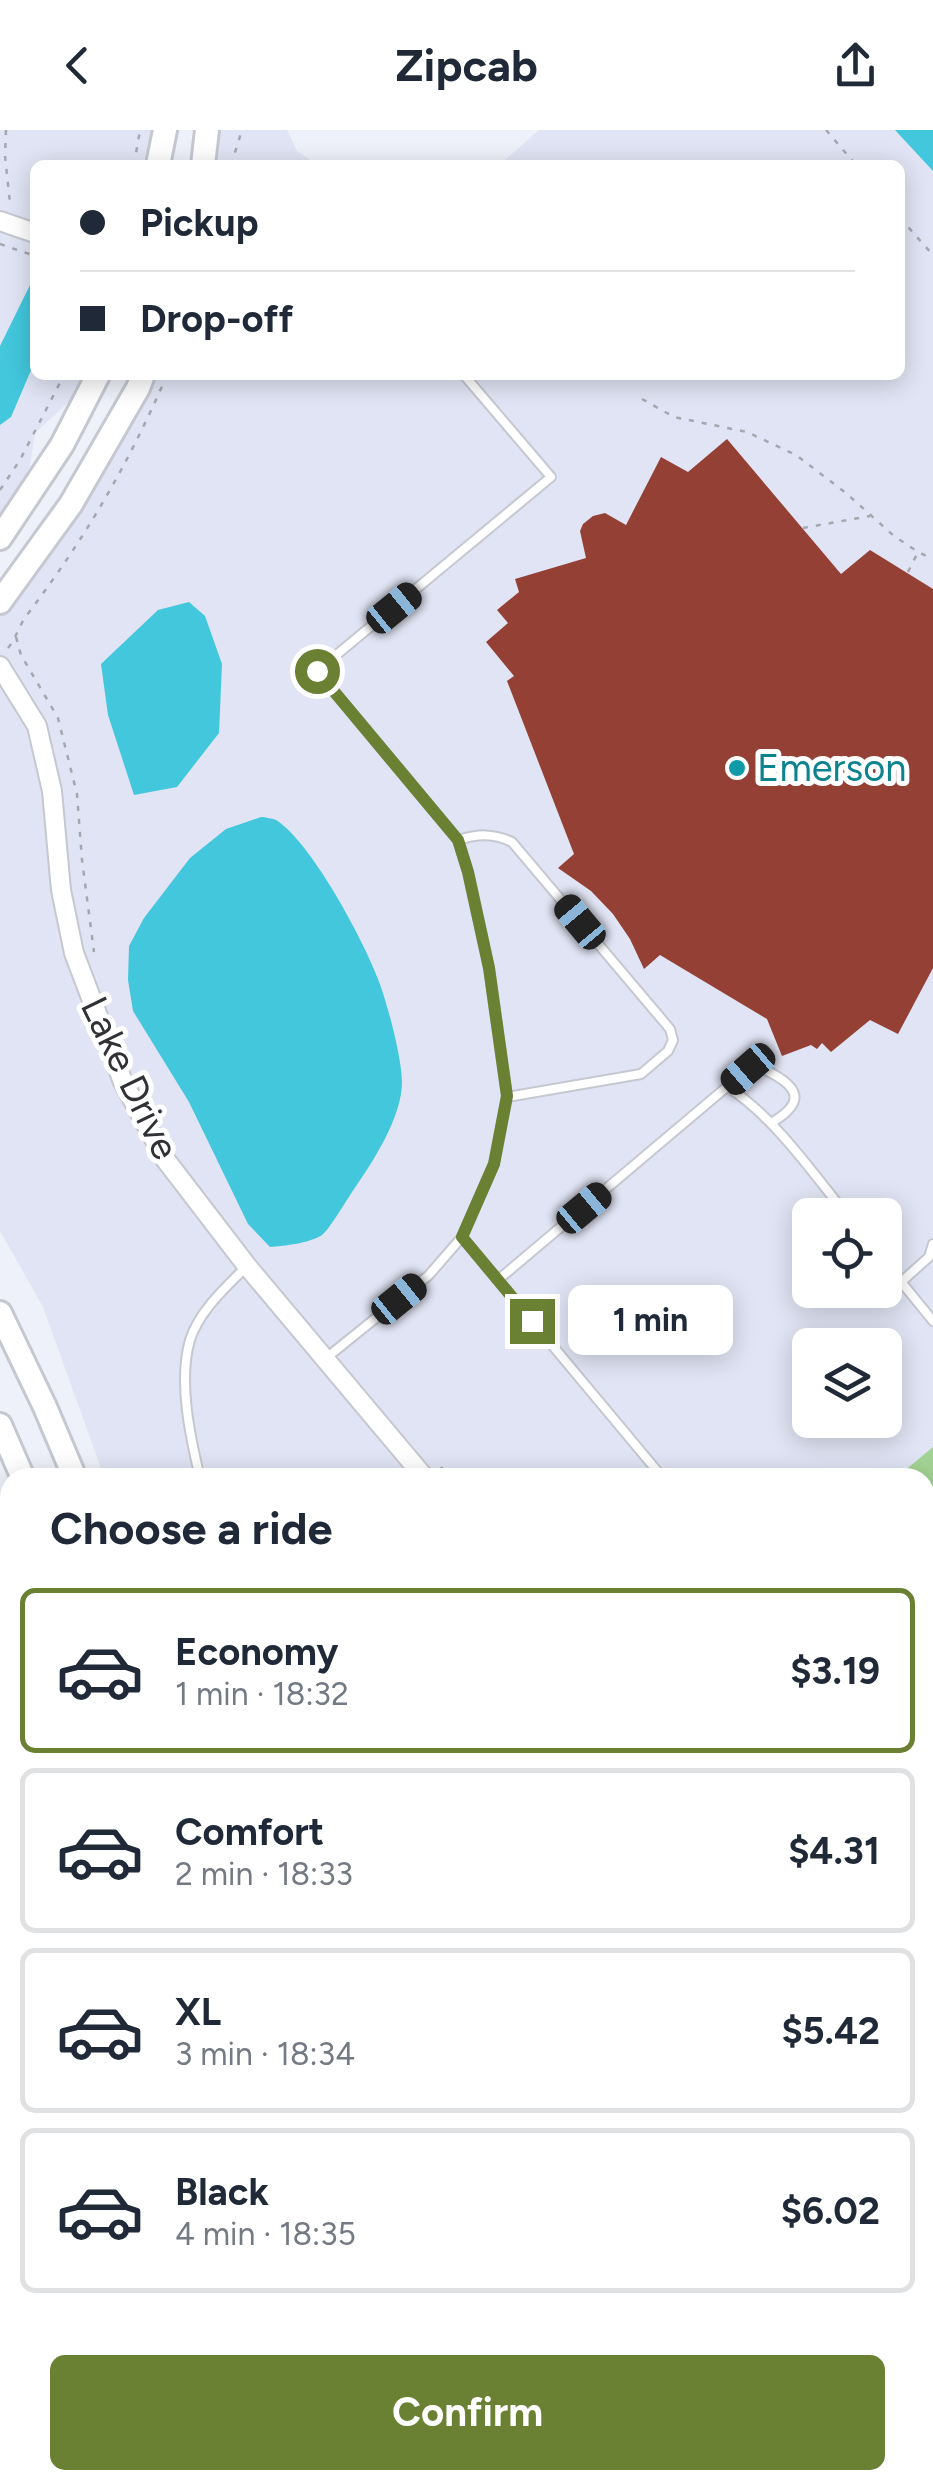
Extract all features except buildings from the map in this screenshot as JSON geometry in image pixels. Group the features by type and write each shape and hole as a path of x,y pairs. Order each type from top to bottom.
{"main road":[{"path":"159,160 165,130"},
{"path":"204,160 207,130"},
{"path":"0,538 62,445 95,380"},
{"path":"0,602 71,504 142,380"},
{"path":"0,1313 71,1468"},
{"path":"0,1426 19,1468"}],"street":[{"path":"5,213 30,229"},
{"name":"Lake Drive","path":"0,666 36,726 52,791 61,890 74,953 123,1082 165,1159 246,1266 325,1359 429,1468"}],"lane":[{"path":"325,1359 429,1275 462,1237 494,1164 507,1096 489,968 458,840 317,671 552,477 468,380"},
{"path":"458,840 497,835 512,842 670,1029 673,1040 668,1052 641,1074 507,1096"},
{"path":"498,1280 755,1066 793,1088 794,1102 771,1123"},
{"path":"728,1087 771,1123 833,1198"},
{"path":"462,1237 655,1468"},
{"path":"902,1281 929,1257 933,1244"},
{"path":"198,1468 190,1434 186,1373 190,1338 223,1290 246,1266"},
{"path":"902,1283 933,1321"}],"path":[{"path":"5,213 6,130"},
{"path":"135,160 140,130"},
{"path":"233,160 242,130"},
{"path":"826,130 852,160"},
{"path":"905,224 933,255"},
{"path":"0,244 30,254"},
{"path":"0,490 61,380"},
{"path":"0,656 16,638 22,621 100,510 165,380"},
{"path":"642,399 674,417 747,432 796,455 918,552 933,559"},
{"path":"804,528 872,516"},
{"path":"908,572 918,552"},
{"path":"16,638 21,654 58,718 77,794 94,956"}],"shaded area":[{"path":"0,130 165,130 159,160 30,160 30,380 93,380 35,433 24,504 0,535"},
{"path":"205,130 287,130 297,151 310,160 200,160"},
{"path":"539,130 902,130 933,167 933,1449 910,1468 101,1468 43,1307 0,1231 0,602 138,380 905,380 905,160 505,160"}],"green space":[{"path":"933,1447 933,1468 908,1468"}],"water":[{"path":"895,130 933,130 933,171"},
{"path":"30,285 30,373 11,417 0,425 0,346"},
{"path":"189,602 205,616 222,664 219,733 177,787 134,795 108,715 101,664 158,610"},
{"path":"261,817 276,820 305,848 348,917 382,989 402,1082 397,1110 384,1140 329,1227 311,1240 270,1247 248,1224 189,1102 133,1011 128,980 129,946 144,918 190,858 226,829"}],"place":[{"name":"Emerson","path":"737,768"}],"route":[{"path":"317,671 458,840 489,968 507,1096 494,1164 462,1237 532,1321"}]}
